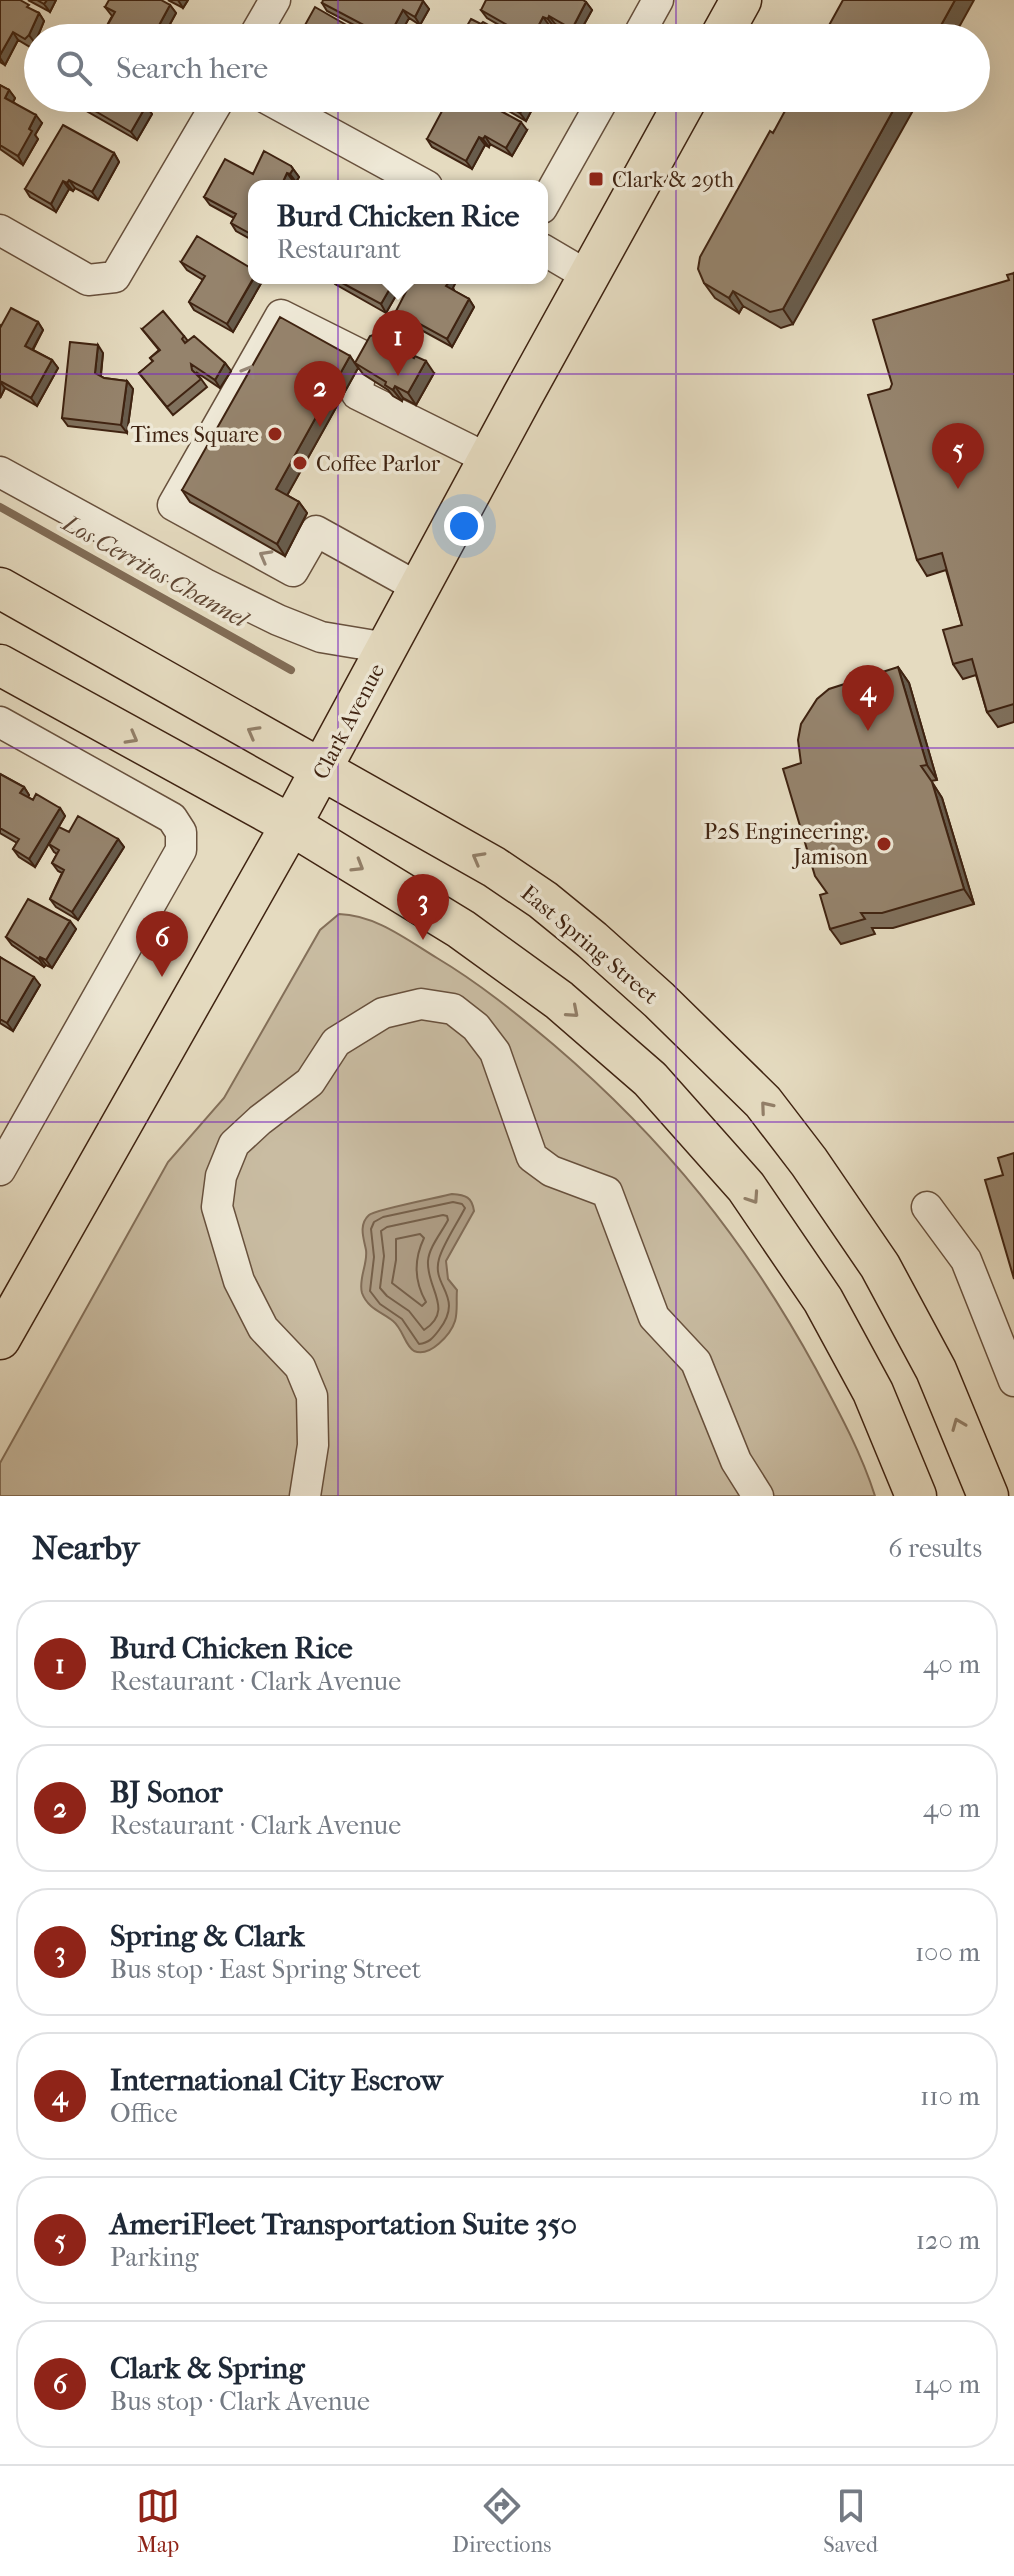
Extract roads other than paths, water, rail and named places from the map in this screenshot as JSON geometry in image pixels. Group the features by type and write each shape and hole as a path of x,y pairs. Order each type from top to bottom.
{"main road":[{"path":"728,24 741,0"},
{"name":"Clark Avenue","path":"0,1339 291,825 679,112"},
{"name":"East Spring Street","path":"0,588 328,758 543,900 659,1000 763,1102 809,1162 880,1266 936,1370 988,1496"},
{"path":"0,665 291,825 461,929 559,1000 650,1079 746,1187 823,1300 873,1392 916,1496"}],"street":[{"path":"261,24 275,0"},
{"path":"645,24 658,0"},
{"path":"0,230 88,280 115,277 212,112"},
{"path":"292,112 416,180"},
{"path":"548,197 596,112"},
{"path":"548,253 588,276"},
{"path":"419,588 316,531 293,571 173,505 281,315 363,356 357,394 488,459"},
{"path":"0,472 205,584 278,620 382,657"},
{"path":"0,722 172,818 181,832 181,850 0,1170"},
{"path":"305,1496 313,1445 312,1396 300,1367 263,1328 239,1281 217,1207 221,1176 234,1144 310,1082 336,1042 383,1013 421,1004 453,1009 476,1027 495,1052 532,1157 551,1171 607,1192 654,1317 696,1362 736,1461 758,1496"},
{"path":"927,1207 966,1260 1014,1381"}],"water":[{"path":"452,1194 468,1198 474,1211 446,1261 448,1279 457,1290 455,1321 433,1348 414,1351 396,1324 372,1307 362,1293 366,1255 364,1223 374,1213"}],"waterway":[{"name":"Los Cerritos Channel","path":"0,507 291,670"}],"place":[{"name":"Clark & 29th","path":"596,179"},
{"name":"Burd Chicken Rice","path":"398,376"},
{"name":"BJ Sonor","path":"320,427"},
{"name":"Times Square","path":"275,434"},
{"name":"Coffee Parlor","path":"300,463"},
{"name":"AmeriFleet Transportation Suite 350","path":"958,489"},
{"name":"International City Escrow","path":"868,731"},
{"name":"P2S Engineering. Jamison","path":"884,844"},
{"name":"Spring & Clark","path":"423,940"},
{"name":"Clark & Spring","path":"162,977"}]}
